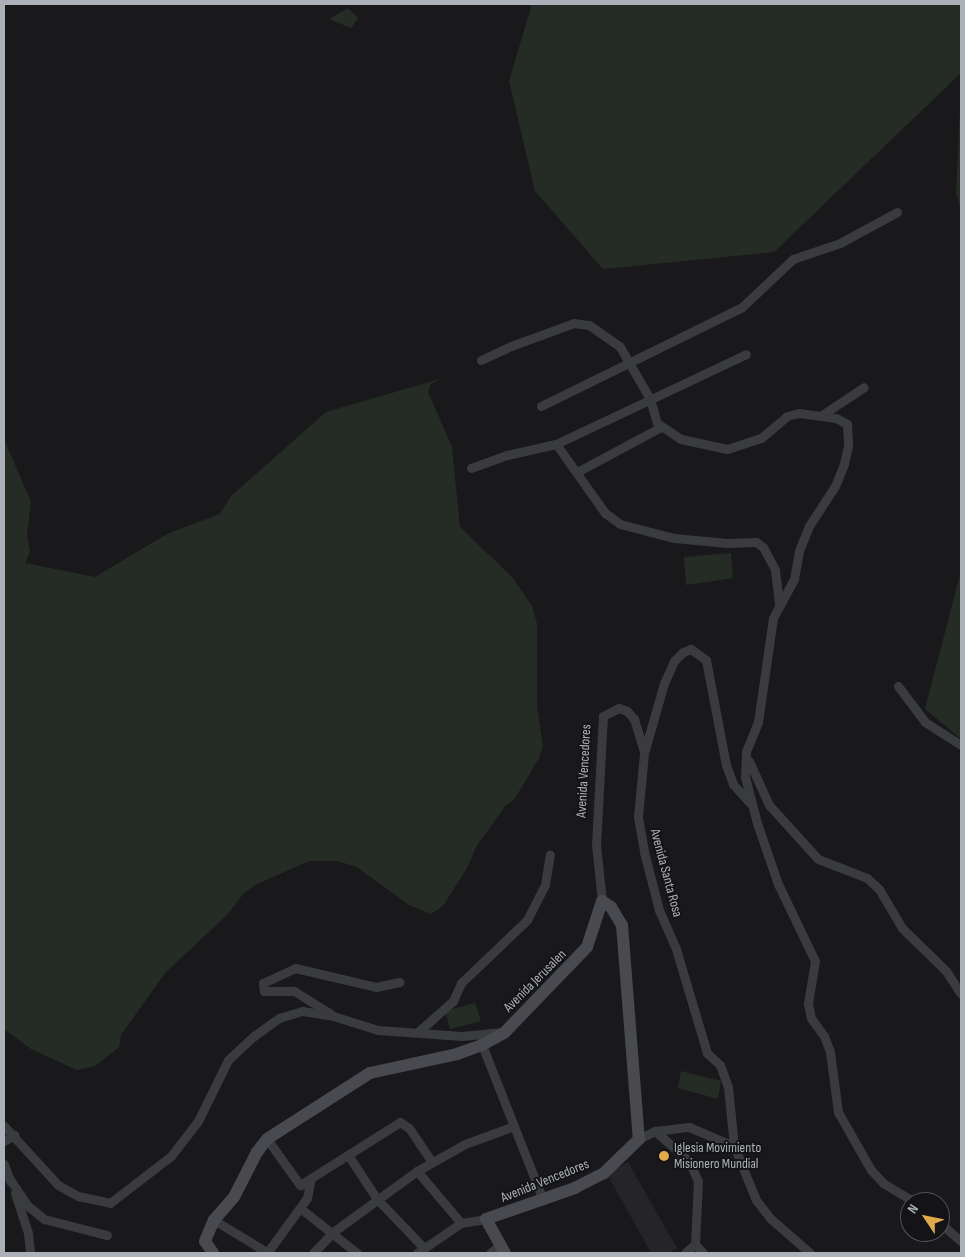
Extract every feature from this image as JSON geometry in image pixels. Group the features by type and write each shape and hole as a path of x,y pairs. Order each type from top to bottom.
{"street":[{"path":"541,406 629,361 742,308 793,259 840,243 897,212"},
{"path":"482,360 511,346 574,323 589,325 607,336 629,361 650,399 661,427 681,439 727,449 761,438 787,416 822,415 847,424 848,446 844,464 835,486 809,526 800,550 794,579 779,604 771,626 758,722 746,751 746,777 752,805 778,884 815,961 808,1003 811,1018 824,1036 830,1052 838,1112 871,1170 883,1183 900,1193"},
{"path":"471,468 507,455 556,444 746,354"},
{"path":"822,415 864,387"},
{"path":"577,472 661,427"},
{"path":"556,444 605,513 620,524 674,538 727,543 756,542 763,547 775,570 779,604"},
{"name":"Avenida Santa Rosa","path":"752,805 733,784 726,766 706,660 698,651 691,649 683,652 674,660 664,683 644,753 638,817 644,852 659,910 676,949 707,1052 720,1065 728,1087 734,1146 762,1210 796,1244 810,1253"},
{"path":"898,686 925,722 961,745"},
{"name":"Avenida Vencedores","path":"602,901 596,845 603,716 609,710 619,708 628,711 634,719 644,753"},
{"path":"746,751 752,775 769,805 818,860 867,878 879,889 902,928 946,970 961,994"},
{"path":"419,1032 453,1001 461,983 527,920 545,885 550,854"},
{"path":"602,901 618,915 622,925 639,1139"},
{"name":"Avenida Jerusalen","path":"333,1016 378,1030 462,1036 508,1029 587,947 602,901"},
{"path":"333,1016 294,991 264,991 263,983 295,968 376,987 399,982"},
{"path":"4,1126 67,1192 110,1203 170,1156 198,1121 228,1060 254,1036 294,1012 333,1016"},
{"path":"213,1253 206,1241 214,1220 234,1197 267,1139 370,1073 482,1045 508,1029"},
{"path":"482,1045 543,1200"},
{"path":"267,1139 300,1185 400,1122 409,1128 432,1162"},
{"path":"313,1253 333,1232 417,1171 465,1144 514,1126"},
{"name":"Avenida Vencedores","path":"421,1251 461,1223 486,1219 543,1200 604,1173 639,1139 655,1131 690,1127 734,1146"},
{"path":"655,1131 696,1170 699,1192 695,1244 685,1253"},
{"path":"4,1142 14,1135"},
{"path":"348,1156 377,1199 421,1251"},
{"path":"4,1164 28,1233 30,1253"},
{"path":"417,1171 461,1223"},
{"path":"9,1178 28,1206 44,1219 108,1235"},
{"path":"214,1220 267,1253 311,1190 311,1178"},
{"path":"300,1208 333,1232 357,1253"},
{"path":"486,1219 503,1249 490,1253"},
{"path":"950,1232 961,1241"},
{"path":"695,1244 704,1253"}],"shaded area":[{"path":"532,4 961,4 961,73 774,252 603,269 535,191 509,81"},
{"path":"348,8 358,18 351,28 329,19"},
{"path":"961,90 961,211 956,192"},
{"path":"440,379 431,384 428,392 452,447 460,527 513,578 532,606 537,624 537,706 543,747 539,758 514,800 506,805 476,847 467,868 443,906 431,914 409,905 357,867 337,861 309,861 255,885 243,894 228,914 165,973 121,1035 119,1047 95,1066 77,1070 31,1049 4,1029 4,439 31,502 27,535 30,552 25,563 95,577 167,534 220,514 231,496 326,412"},
{"path":"731,553 733,578 686,585 684,557"},
{"path":"961,571 961,739 925,709"},
{"path":"475,1003 481,1021 450,1029 445,1011"},
{"path":"681,1071 721,1081 718,1099 678,1088"},
{"path":"628,1162 677,1248 669,1253 651,1253 607,1174"}],"place":[{"name":"Iglesia Movimiento Misionero Mundial","path":"664,1156"}]}
